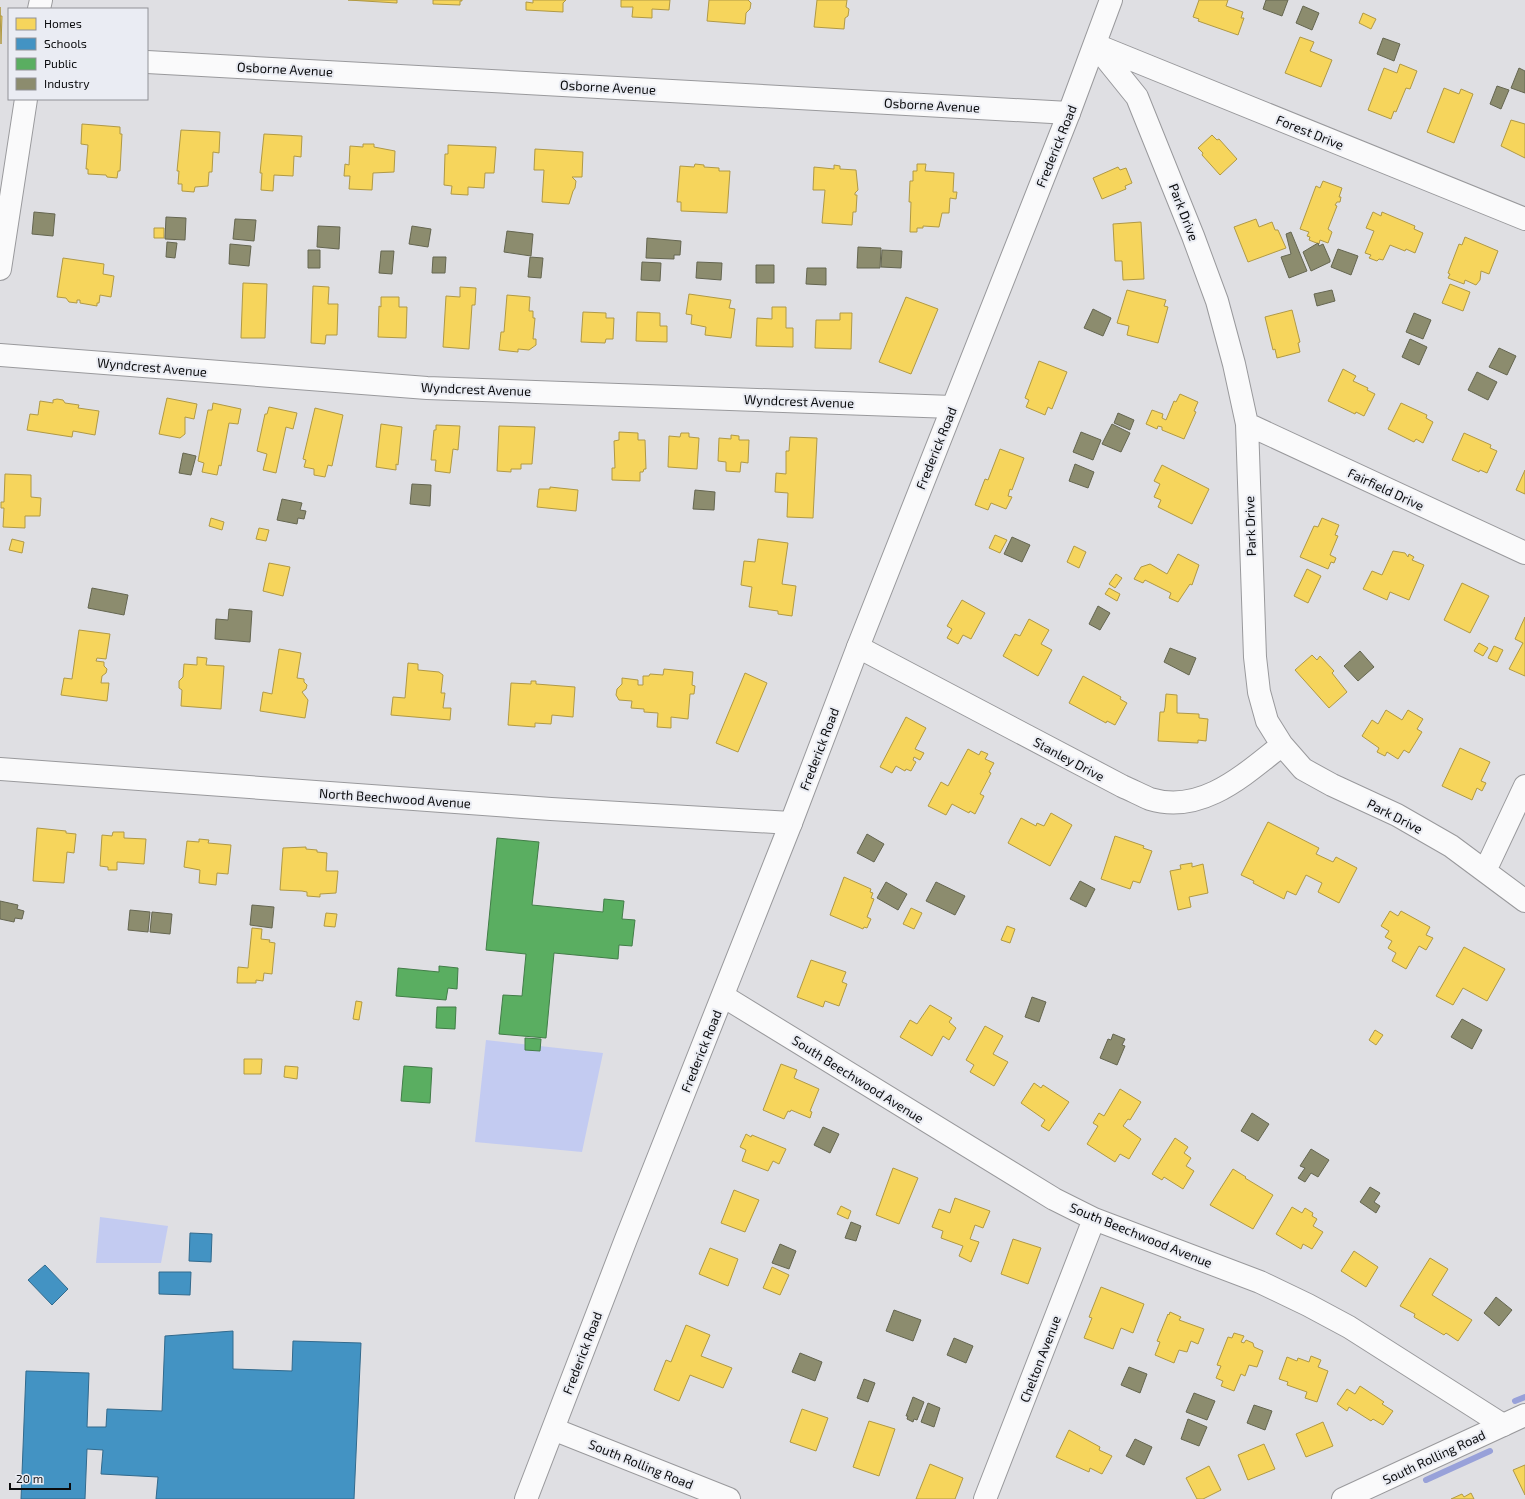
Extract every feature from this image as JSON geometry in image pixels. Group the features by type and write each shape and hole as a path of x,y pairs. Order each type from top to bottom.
{"street":[{"name":"Frederick Road","path":"526,1499 724,996 858,646 1069,113 1111,0"},
{"name":"Forest Drive","path":"1095,45 1525,219"},
{"name":"Park Drive","path":"1095,45 1137,97 1188,222 1216,301 1234,364 1247,424 1255,657 1259,692 1268,721 1282,745 1303,769 1332,785 1397,815 1451,846 1525,901"},
{"name":"Osborne Avenue","path":"148,62 1069,113"},
{"path":"0,269 26,100"},
{"name":"Wyndcrest Avenue","path":"0,355 427,388 952,407"},
{"name":"Fairfield Drive","path":"1247,424 1525,553"},
{"name":"Stanley Drive","path":"858,646 1122,786 1151,799 1174,802 1197,799 1220,791 1282,745"},
{"name":"North Beechwood Avenue","path":"0,769 551,809 791,823"},
{"path":"1485,871 1525,786"},
{"name":"South Beechwood Avenue","path":"724,996 1054,1199 1094,1219 1260,1282 1308,1305 1349,1327 1503,1425"},
{"name":"Chelton Avenue","path":"985,1499 1094,1219"},
{"name":"South Rolling Road","path":"1344,1499 1525,1415"},
{"name":"South Rolling Road","path":"553,1429 729,1499"}],"shaded area":[{"path":"486,1040 603,1053 582,1152 475,1142"},
{"path":"100,1217 168,1226 161,1263 96,1263"}],"building: Homes":[{"path":"348,0 397,0 397,3"},
{"path":"433,0 462,1 460,1 460,5 433,4"},
{"path":"533,0 566,0 563,3 563,12 526,10 526,2 533,3"},
{"path":"621,0 670,0 669,10 652,9 652,18 632,17 633,7 621,7"},
{"path":"709,0 748,0 751,3 750,9 746,13 745,24 707,21"},
{"path":"817,0 847,0 846,7 849,9 848,16 845,18 844,29 814,27"},
{"path":"1199,0 1228,0 1226,6 1243,12 1241,18 1244,18 1238,35 1198,21 1199,19 1193,17"},
{"path":"1363,13 1376,19 1371,29 1359,23"},
{"path":"0,16 2,16 1,44"},
{"path":"1300,37 1314,42 1310,51 1332,60 1321,87 1285,73"},
{"path":"1400,64 1417,71 1410,89 1406,88 1396,112 1394,111 1391,119 1368,110 1384,68 1397,73"},
{"path":"1444,88 1459,94 1461,89 1473,94 1454,143 1427,132"},
{"path":"1511,120 1525,124 1525,158 1501,146"},
{"path":"82,124 120,127 120,134 122,134 120,171 118,171 117,178 107,177 106,175 88,174 88,169 86,169 88,145 81,144"},
{"path":"181,130 220,132 219,153 213,152 212,172 209,172 208,186 195,187 194,192 182,191 182,184 178,184 179,171 177,171"},
{"path":"264,134 302,136 301,157 294,156 293,176 274,175 273,191 261,190 262,173 260,173"},
{"path":"1212,135 1217,140 1219,139 1237,159 1220,175 1202,155 1203,153 1198,148"},
{"path":"363,144 374,144 374,147 395,151 394,172 373,173 372,190 349,189 350,176 344,176 345,164 349,165 350,146 363,147"},
{"path":"448,145 496,147 494,173 485,173 484,188 468,187 468,195 451,194 452,186 444,185 445,154 448,154"},
{"path":"535,149 583,152 582,177 572,177 576,181 569,204 542,202 544,170 534,170"},
{"path":"695,164 704,165 704,167 719,168 719,171 730,171 727,213 681,211 681,202 677,202 680,166 694,167"},
{"path":"917,164 926,164 925,171 954,173 953,192 957,192 956,199 950,198 949,213 942,213 939,227 923,226 923,228 917,228 917,232 910,232 910,181 913,181 913,171 917,171"},
{"path":"834,165 840,166 840,169 856,170 858,190 855,193 855,195 857,195 856,212 853,212 852,225 822,223 825,190 813,190 814,167 834,169"},
{"path":"1118,167 1120,170 1126,168 1132,183 1125,186 1126,189 1102,199 1093,178"},
{"path":"1323,181 1342,188 1339,197 1341,197 1340,202 1337,202 1335,205 1337,206 1328,229 1332,232 1328,243 1320,240 1319,244 1309,240 1310,237 1307,236 1309,232 1300,229 1316,186 1320,188"},
{"path":"1373,212 1381,216 1382,212 1415,226 1414,229 1423,233 1415,253 1390,245 1383,260 1379,259 1377,261 1369,258 1371,255 1365,253 1374,231 1366,228"},
{"path":"1256,219 1259,227 1272,222 1275,230 1278,230 1286,248 1248,262 1234,227"},
{"path":"1141,222 1144,279 1123,280 1122,261 1115,261 1113,224"},
{"path":"154,228 164,228 164,238 154,238"},
{"path":"1465,237 1498,251 1489,274 1481,271 1480,280 1476,285 1465,280 1464,284 1448,278 1450,274 1448,273 1459,244 1462,245"},
{"path":"63,258 104,264 103,274 114,276 111,297 100,295 97,306 80,303 80,300 77,300 77,303 69,302 66,298 57,297"},
{"path":"243,283 267,284 265,338 241,338"},
{"path":"1450,284 1470,292 1463,311 1442,303"},
{"path":"313,286 329,287 328,304 338,304 337,335 326,335 325,344 311,343"},
{"path":"460,287 476,288 475,305 472,305 469,349 443,347 446,296 460,297"},
{"path":"1127,290 1166,300 1164,306 1168,307 1158,343 1127,335 1129,326 1117,323"},
{"path":"689,294 731,300 729,308 735,309 731,338 705,335 706,327 691,324 692,315 686,314"},
{"path":"507,295 530,297 529,311 533,311 533,318 535,318 533,339 536,339 536,345 529,350 518,349 518,352 499,350 501,332 504,332"},
{"path":"381,297 399,297 399,307 407,307 406,338 378,337 379,306 381,307"},
{"path":"906,297 938,309 911,374 879,362"},
{"path":"772,307 786,307 786,328 793,328 793,347 756,346 757,318 772,319"},
{"path":"1292,310 1300,342 1298,343 1300,352 1277,358 1275,349 1273,350 1265,317"},
{"path":"583,312 606,313 606,318 614,318 613,339 606,339 605,343 581,342"},
{"path":"637,312 660,313 660,326 667,326 667,342 636,341"},
{"path":"840,313 852,313 851,349 815,348 816,320 840,320"},
{"path":"1039,361 1067,372 1052,409 1048,407 1045,415 1026,407 1029,400 1025,398"},
{"path":"1343,369 1356,376 1353,381 1368,388 1367,390 1375,394 1364,416 1356,412 1355,414 1328,401"},
{"path":"1180,394 1198,402 1194,411 1196,412 1184,439 1162,430 1162,427 1158,426 1157,429 1146,424 1152,410 1163,414 1162,418 1166,420 1174,401 1176,402"},
{"path":"167,398 197,404 194,419 185,417 185,434 180,438 159,434"},
{"path":"53,400 63,400 65,403 79,405 78,408 99,411 95,435 73,431 72,437 27,430 30,414 38,415 40,401 53,403"},
{"path":"213,403 241,409 238,424 229,423 221,466 219,465 217,475 202,472 204,463 198,461 208,410 212,410"},
{"path":"1401,403 1427,415 1426,418 1433,422 1423,443 1416,439 1414,442 1388,429"},
{"path":"269,407 297,413 293,429 286,427 276,473 263,470 267,454 257,451 265,414 267,414"},
{"path":"315,408 343,415 332,466 328,465 325,477 314,475 314,469 304,467 306,460 303,459"},
{"path":"381,424 402,427 398,465 396,464 396,470 376,467"},
{"path":"436,425 460,426 458,450 453,449 450,473 435,471 436,460 431,460 434,430 436,430"},
{"path":"499,426 535,427 532,464 521,464 521,469 511,469 511,472 497,471"},
{"path":"619,432 638,433 638,440 645,440 646,469 644,469 643,472 640,472 640,481 612,480 612,468 615,468 614,441 619,440"},
{"path":"681,433 689,433 689,437 699,438 697,469 668,467 669,436 680,437"},
{"path":"1464,433 1491,445 1490,448 1497,451 1487,473 1480,470 1479,472 1452,460"},
{"path":"731,435 739,436 739,440 749,440 748,463 741,462 740,472 726,471 726,462 718,461 719,438 731,439"},
{"path":"790,437 817,438 813,518 787,517 788,493 775,492 776,473 786,474 786,451 789,451"},
{"path":"1000,449 1024,458 1012,490 1010,489 1008,496 1012,497 1006,509 991,503 988,510 975,505 985,479 988,480"},
{"path":"1162,465 1209,489 1192,524 1158,507 1161,500 1154,497 1160,484 1154,481"},
{"path":"1525,470 1525,494 1516,490"},
{"path":"5,474 31,475 31,497 41,498 40,516 25,516 25,528 3,527 4,508 1,508 1,502 4,502"},
{"path":"550,487 578,490 576,511 537,507 539,489 550,489"},
{"path":"211,518 224,522 222,530 209,526"},
{"path":"1322,518 1339,525 1335,535 1338,536 1330,555 1336,558 1334,563 1331,562 1328,569 1300,557 1314,526 1318,527"},
{"path":"259,528 269,530 266,541 256,539"},
{"path":"995,535 1007,540 1000,553 989,548"},
{"path":"12,539 24,542 22,553 9,550"},
{"path":"758,539 788,543 782,584 796,586 792,616 778,614 778,611 749,607 752,587 741,585 744,561 755,562"},
{"path":"1074,546 1086,552 1079,568 1067,562"},
{"path":"1393,551 1405,553 1408,557 1409,554 1414,557 1412,560 1424,565 1409,600 1390,592 1387,600 1363,589 1372,571 1382,575"},
{"path":"1178,554 1199,565 1192,585 1190,584 1178,602 1169,598 1171,593 1145,580 1143,583 1134,579 1141,567 1150,564 1167,574"},
{"path":"269,563 290,567 283,596 263,591"},
{"path":"1307,569 1321,576 1308,603 1294,596"},
{"path":"1116,574 1122,578 1115,588 1109,584"},
{"path":"1462,583 1489,596 1470,633 1444,620"},
{"path":"1109,588 1120,594 1117,601 1105,594"},
{"path":"962,600 985,613 971,639 963,635 958,644 947,638 952,629 947,626"},
{"path":"1525,617 1525,676 1509,669 1523,643 1515,639"},
{"path":"1029,619 1049,630 1041,644 1052,650 1038,676 1003,656 1015,634 1020,636"},
{"path":"79,630 110,634 106,659 97,658 96,661 104,662 104,666 107,669 106,673 102,676 101,683 109,683 107,701 61,695 64,678 72,679"},
{"path":"1479,643 1488,648 1483,656 1474,651"},
{"path":"1494,646 1503,650 1497,662 1488,658"},
{"path":"279,649 301,653 297,678 304,679 304,682 307,685 306,689 302,692 308,700 305,718 260,711 263,692 272,694"},
{"path":"1312,655 1317,660 1320,656 1334,671 1332,673 1347,692 1329,708 1295,670"},
{"path":"197,657 207,658 206,665 224,666 221,709 181,706 182,690 179,688 179,681 183,677 184,664 197,665"},
{"path":"408,663 418,664 418,670 439,672 443,675 441,693 445,693 443,708 451,708 450,720 391,715 393,697 405,698"},
{"path":"664,669 693,672 692,685 695,686 694,694 690,694 688,719 671,717 671,728 657,727 658,713 644,712 644,709 631,708 632,701 619,700 616,695 617,689 622,684 622,678 638,680 638,685 643,685 643,676 649,676 650,674 663,675"},
{"path":"745,673 767,683 738,752 716,743"},
{"path":"1083,676 1121,697 1120,699 1127,703 1115,725 1107,721 1106,723 1069,703"},
{"path":"531,681 536,681 536,684 575,687 573,717 552,715 551,724 535,723 535,727 508,725 511,683 531,684"},
{"path":"1166,694 1177,695 1177,713 1199,714 1199,718 1208,719 1206,741 1198,740 1198,743 1158,741 1160,712 1164,712"},
{"path":"1386,710 1402,720 1408,710 1423,719 1417,729 1422,732 1409,753 1404,750 1398,759 1387,752 1385,756 1377,752 1379,748 1362,736 1372,720 1378,724"},
{"path":"906,717 926,728 915,749 924,753 920,760 914,757 913,760 916,762 911,771 906,769 905,771 896,766 892,773 880,767"},
{"path":"1460,748 1490,762 1481,781 1486,783 1482,791 1477,788 1472,800 1442,786"},
{"path":"968,749 979,755 981,751 988,754 985,759 994,763 989,772 991,773 980,794 984,796 975,814 970,811 969,813 952,804 946,815 928,806 941,782 948,786"},
{"path":"1051,813 1072,825 1050,866 1008,843 1021,818 1036,826 1037,823 1044,826"},
{"path":"1268,822 1319,848 1316,854 1333,862 1336,857 1357,868 1339,903 1318,892 1322,883 1306,875 1296,895 1287,891 1284,899 1241,875"},
{"path":"37,828 66,831 66,833 76,834 74,853 67,852 64,883 33,881"},
{"path":"113,832 124,832 124,838 146,839 144,864 117,862 117,870 108,870 108,867 100,866 102,835 112,836"},
{"path":"1115,836 1144,846 1143,848 1152,851 1140,883 1133,881 1130,889 1101,879"},
{"path":"199,839 209,840 208,843 231,845 228,874 217,873 216,885 199,883 200,870 184,867 187,841 199,842"},
{"path":"306,847 306,849 327,853 326,871 338,871 336,893 320,894 320,897 307,896 307,892 302,891 280,890 283,848"},
{"path":"1192,863 1192,867 1203,864 1208,893 1189,897 1191,907 1178,910 1170,871 1181,869 1180,865"},
{"path":"844,877 871,889 870,892 873,893 871,898 874,899 867,917 871,919 867,928 864,927 863,929 830,915"},
{"path":"911,908 922,913 914,929 903,924"},
{"path":"1390,911 1398,916 1401,911 1430,927 1426,935 1433,938 1426,950 1419,946 1406,969 1392,961 1396,953 1388,948 1392,941 1385,937 1389,931 1381,926"},
{"path":"326,913 337,914 335,927 324,926"},
{"path":"1007,926 1015,929 1010,943 1001,940"},
{"path":"252,928 262,929 261,939 270,940 269,942 275,943 272,974 264,973 263,981 256,980 256,983 237,983 238,967 248,968"},
{"path":"1464,947 1505,969 1487,1001 1463,988 1453,1005 1436,996"},
{"path":"811,960 846,972 842,982 847,984 839,1006 825,1001 823,1007 797,997"},
{"path":"356,1001 362,1002 359,1020 353,1019"},
{"path":"930,1005 952,1018 949,1022 956,1028 949,1040 943,1036 932,1056 900,1037 910,1020 917,1024"},
{"path":"985,1026 1003,1036 993,1054 1008,1062 994,1086 970,1072 974,1065 966,1060"},
{"path":"1375,1030 1383,1035 1376,1045 1369,1040"},
{"path":"244,1059 262,1059 261,1074 244,1074"},
{"path":"781,1064 797,1070 794,1078 819,1089 810,1111 812,1112 810,1118 791,1110 790,1112 788,1111 784,1119 763,1110"},
{"path":"285,1066 298,1067 297,1079 284,1077"},
{"path":"1034,1083 1041,1088 1043,1085 1069,1102 1049,1131 1041,1126 1045,1120 1021,1103"},
{"path":"1120,1089 1141,1102 1130,1120 1128,1119 1123,1126 1141,1139 1129,1159 1120,1154 1115,1162 1087,1144 1098,1126 1093,1123 1099,1113 1104,1116"},
{"path":"746,1134 786,1149 779,1164 773,1161 768,1171 742,1161 746,1150 740,1147"},
{"path":"1175,1138 1188,1147 1184,1153 1191,1158 1186,1166 1194,1171 1183,1189 1164,1177 1162,1180 1152,1174"},
{"path":"893,1168 918,1178 899,1224 876,1215"},
{"path":"1233,1169 1273,1195 1253,1229 1210,1205"},
{"path":"734,1190 759,1200 745,1232 721,1223"},
{"path":"955,1198 990,1211 983,1228 975,1225 970,1239 979,1242 971,1262 959,1256 963,1246 941,1238 943,1231 932,1227 939,1209 950,1213"},
{"path":"841,1206 851,1211 848,1219 837,1214"},
{"path":"1292,1207 1302,1213 1305,1208 1313,1213 1312,1216 1317,1219 1313,1226 1323,1232 1312,1249 1303,1244 1301,1249 1276,1234"},
{"path":"1013,1239 1041,1248 1028,1284 1001,1274"},
{"path":"710,1248 738,1259 728,1286 699,1274"},
{"path":"1354,1251 1378,1267 1366,1287 1341,1271"},
{"path":"1430,1258 1448,1269 1432,1295 1472,1320 1458,1341 1446,1333 1444,1335 1414,1317 1415,1314 1400,1306"},
{"path":"772,1267 789,1275 780,1295 763,1288"},
{"path":"1101,1287 1144,1304 1133,1333 1121,1328 1113,1349 1084,1338 1092,1318 1089,1317"},
{"path":"1170,1312 1181,1317 1179,1320 1204,1329 1198,1344 1191,1341 1187,1352 1179,1350 1174,1363 1155,1355 1160,1342 1157,1341"},
{"path":"686,1325 710,1335 701,1356 732,1368 723,1388 690,1375 679,1401 654,1390 666,1360 671,1362"},
{"path":"1234,1333 1244,1336 1241,1342 1244,1343 1246,1340 1253,1343 1254,1347 1263,1351 1257,1367 1249,1365 1245,1376 1241,1374 1234,1391 1221,1386 1223,1381 1216,1378 1221,1366 1217,1365 1228,1337 1232,1338"},
{"path":"1311,1356 1321,1360 1318,1367 1328,1371 1317,1402 1305,1398 1307,1392 1287,1385 1288,1382 1279,1379 1287,1357 1297,1361 1298,1358 1309,1362"},
{"path":"1360,1386 1384,1402 1382,1404 1393,1411 1383,1425 1373,1419 1371,1421 1349,1407 1347,1411 1337,1404 1347,1389 1355,1394"},
{"path":"802,1409 828,1418 816,1451 790,1442"},
{"path":"869,1421 895,1429 879,1476 853,1467"},
{"path":"1323,1422 1333,1446 1306,1457 1296,1434"},
{"path":"1069,1430 1100,1447 1099,1450 1112,1456 1102,1474 1090,1468 1089,1472 1056,1457"},
{"path":"1264,1444 1275,1469 1248,1480 1238,1455"},
{"path":"930,1464 963,1478 955,1499 916,1499"},
{"path":"1525,1465 1525,1495 1513,1470"},
{"path":"1209,1466 1221,1490 1203,1499 1197,1499 1186,1478"},
{"path":"1471,1493 1474,1499 1451,1499 1462,1494 1464,1497"}],"building: Schools":[{"path":"190,1233 212,1234 211,1262 189,1261"},
{"path":"45,1265 68,1289 52,1305 28,1280"},
{"path":"159,1272 191,1272 190,1295 159,1294"},
{"path":"233,1331 233,1369 292,1371 293,1341 361,1343 354,1499 156,1499 158,1477 101,1474 103,1450 87,1449 85,1499 21,1499 26,1371 89,1373 87,1427 106,1427 107,1409 162,1411 165,1336"}],"building: Public":[{"path":"497,838 539,842 532,905 603,912 604,899 624,901 622,919 635,920 632,946 619,945 618,959 554,953 546,1038 499,1034 503,995 522,996 526,954 486,950"},
{"path":"439,966 458,968 457,989 448,988 446,1000 396,996 398,968 439,972"},
{"path":"437,1007 456,1007 455,1029 436,1028"},
{"path":"525,1038 541,1039 540,1051 525,1050"},
{"path":"404,1066 432,1068 430,1103 401,1101"}],"building: Industry":[{"path":"1266,0 1288,0 1282,16 1263,9"},
{"path":"1303,6 1319,13 1312,30 1296,23"},
{"path":"1383,38 1400,44 1394,61 1377,54"},
{"path":"1519,68 1525,71 1525,93 1511,88"},
{"path":"1497,86 1509,90 1501,109 1490,104"},
{"path":"34,212 55,214 53,236 32,234"},
{"path":"166,217 186,218 185,240 165,239"},
{"path":"235,219 256,220 254,241 233,239"},
{"path":"318,226 340,227 339,249 317,247"},
{"path":"412,226 431,229 428,247 409,244"},
{"path":"507,231 533,234 531,256 504,252"},
{"path":"1291,232 1307,271 1289,278 1281,257 1291,254 1286,234"},
{"path":"647,238 681,241 680,255 674,255 674,259 646,258"},
{"path":"167,242 177,243 175,258 166,257"},
{"path":"1318,243 1319,246 1323,244 1330,262 1311,271 1303,252"},
{"path":"230,244 251,246 249,266 229,264"},
{"path":"858,247 881,248 880,268 857,268"},
{"path":"1338,249 1358,256 1351,275 1331,267"},
{"path":"308,250 320,250 320,268 308,268"},
{"path":"882,250 902,251 901,268 881,267"},
{"path":"381,251 394,251 392,274 379,273"},
{"path":"433,257 446,257 445,273 432,273"},
{"path":"530,257 543,258 541,278 528,277"},
{"path":"642,262 661,263 660,281 641,280"},
{"path":"697,262 722,263 721,280 696,278"},
{"path":"756,265 774,265 774,283 756,283"},
{"path":"807,268 826,268 826,285 806,284"},
{"path":"1332,290 1335,301 1317,306 1314,294"},
{"path":"1093,309 1111,318 1103,336 1084,328"},
{"path":"1414,313 1431,320 1423,339 1406,332"},
{"path":"1410,339 1427,347 1419,365 1402,357"},
{"path":"1499,348 1516,356 1507,375 1489,367"},
{"path":"1477,372 1497,382 1488,400 1468,390"},
{"path":"1118,413 1134,420 1130,430 1114,423"},
{"path":"1112,424 1130,433 1121,452 1102,444"},
{"path":"1081,432 1101,440 1093,460 1073,452"},
{"path":"183,453 196,456 191,475 179,473"},
{"path":"1075,464 1094,472 1088,488 1069,481"},
{"path":"412,484 431,485 430,506 410,504"},
{"path":"695,490 715,492 714,510 693,509"},
{"path":"282,499 302,503 300,510 306,511 304,519 298,518 297,524 277,520"},
{"path":"1012,537 1030,545 1022,562 1004,554"},
{"path":"92,588 128,595 124,615 88,608"},
{"path":"1098,606 1110,613 1100,630 1089,624"},
{"path":"229,609 252,611 250,642 215,639 216,619 228,620"},
{"path":"1170,648 1196,658 1189,675 1164,662"},
{"path":"1360,651 1374,667 1358,681 1344,666"},
{"path":"867,834 884,844 874,862 857,853"},
{"path":"1080,881 1095,889 1086,907 1070,899"},
{"path":"886,882 907,894 898,910 877,898"},
{"path":"936,882 965,896 955,915 926,901"},
{"path":"0,901 18,905 17,909 24,911 22,919 15,918 14,922 0,919"},
{"path":"252,905 274,907 272,928 250,925"},
{"path":"130,910 150,912 148,932 128,930"},
{"path":"152,912 172,914 170,934 150,932"},
{"path":"1032,997 1046,1002 1039,1022 1025,1017"},
{"path":"1462,1019 1482,1030 1472,1049 1451,1037"},
{"path":"1113,1034 1125,1039 1122,1045 1125,1046 1117,1065 1100,1058 1108,1039 1111,1040"},
{"path":"1252,1113 1269,1124 1258,1141 1241,1131"},
{"path":"823,1127 839,1134 830,1153 814,1145"},
{"path":"1311,1149 1329,1160 1318,1177 1311,1173 1305,1182 1298,1178 1305,1168 1300,1166"},
{"path":"1370,1187 1380,1193 1374,1202 1380,1206 1376,1213 1360,1202"},
{"path":"851,1222 861,1226 856,1241 845,1238"},
{"path":"780,1244 796,1251 789,1269 772,1263"},
{"path":"1496,1297 1512,1310 1499,1326 1484,1313"},
{"path":"894,1310 921,1320 913,1341 886,1331"},
{"path":"954,1338 973,1346 966,1363 947,1355"},
{"path":"800,1353 822,1362 815,1381 792,1372"},
{"path":"1129,1367 1147,1374 1140,1393 1121,1385"},
{"path":"864,1379 875,1383 868,1402 857,1398"},
{"path":"1194,1393 1215,1401 1207,1420 1186,1412"},
{"path":"913,1397 924,1402 917,1420 914,1419 913,1422 907,1419 908,1416 906,1416"},
{"path":"928,1403 940,1408 934,1427 921,1422"},
{"path":"1254,1405 1272,1411 1265,1430 1247,1423"},
{"path":"1188,1419 1207,1427 1199,1446 1181,1439"},
{"path":"1135,1439 1152,1447 1144,1465 1126,1456"}],"waterway":[{"path":"1515,1401 1525,1397"},
{"path":"1426,1480 1490,1451"}]}
